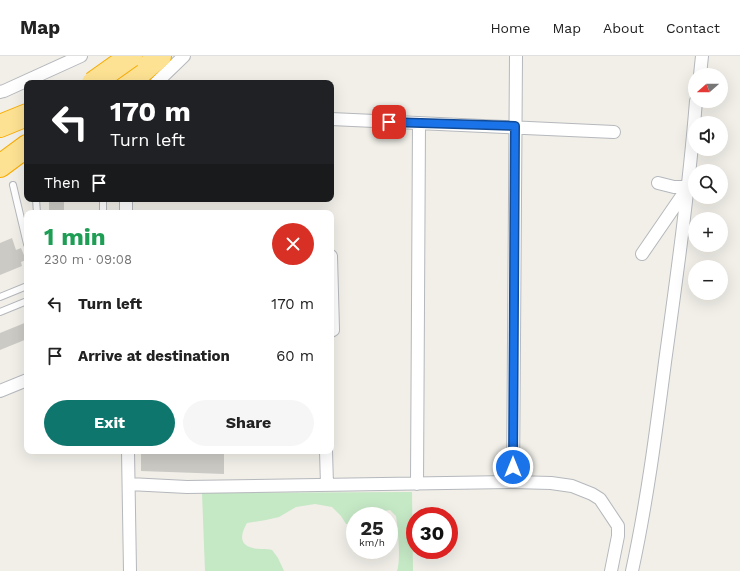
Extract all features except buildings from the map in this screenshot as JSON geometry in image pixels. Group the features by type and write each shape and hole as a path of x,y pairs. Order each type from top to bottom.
{"highway":[{"path":"96,80 131,56"},
{"path":"132,80 160,56"},
{"path":"0,126 24,116"},
{"path":"0,166 24,148"}],"street":[{"path":"28,80 81,56"},
{"path":"118,56 121,80"},
{"path":"159,80 184,56"},
{"path":"513,482 516,56"},
{"path":"701,68 702,56"},
{"path":"0,92 24,82"},
{"path":"690,164 695,108"},
{"path":"334,119 515,126 614,132"},
{"path":"417,484 419,123"},
{"path":"658,183 674,187 688,187"},
{"path":"642,254 688,187"},
{"path":"632,571 639,540 660,401 688,187"},
{"path":"0,391 24,381"},
{"path":"128,454 130,571"},
{"path":"326,454 326,485"},
{"path":"129,484 187,487 513,482 551,483 572,486 600,499 618,526 618,536 611,571"}],"lane":[{"path":"13,185 24,231"},
{"path":"0,297 24,287"},
{"path":"0,312 24,302"}],"green space":[{"path":"412,492 412,507 406,507 406,559 413,559 413,571 397,571 399,552 398,507 346,507 346,524 341,516 332,507 315,504 296,507 279,517 247,523 245,527 242,538 245,544 255,549 272,550 278,558 284,571 205,571 202,493"}],"route":[{"path":"389,122 515,126 513,467"}]}
